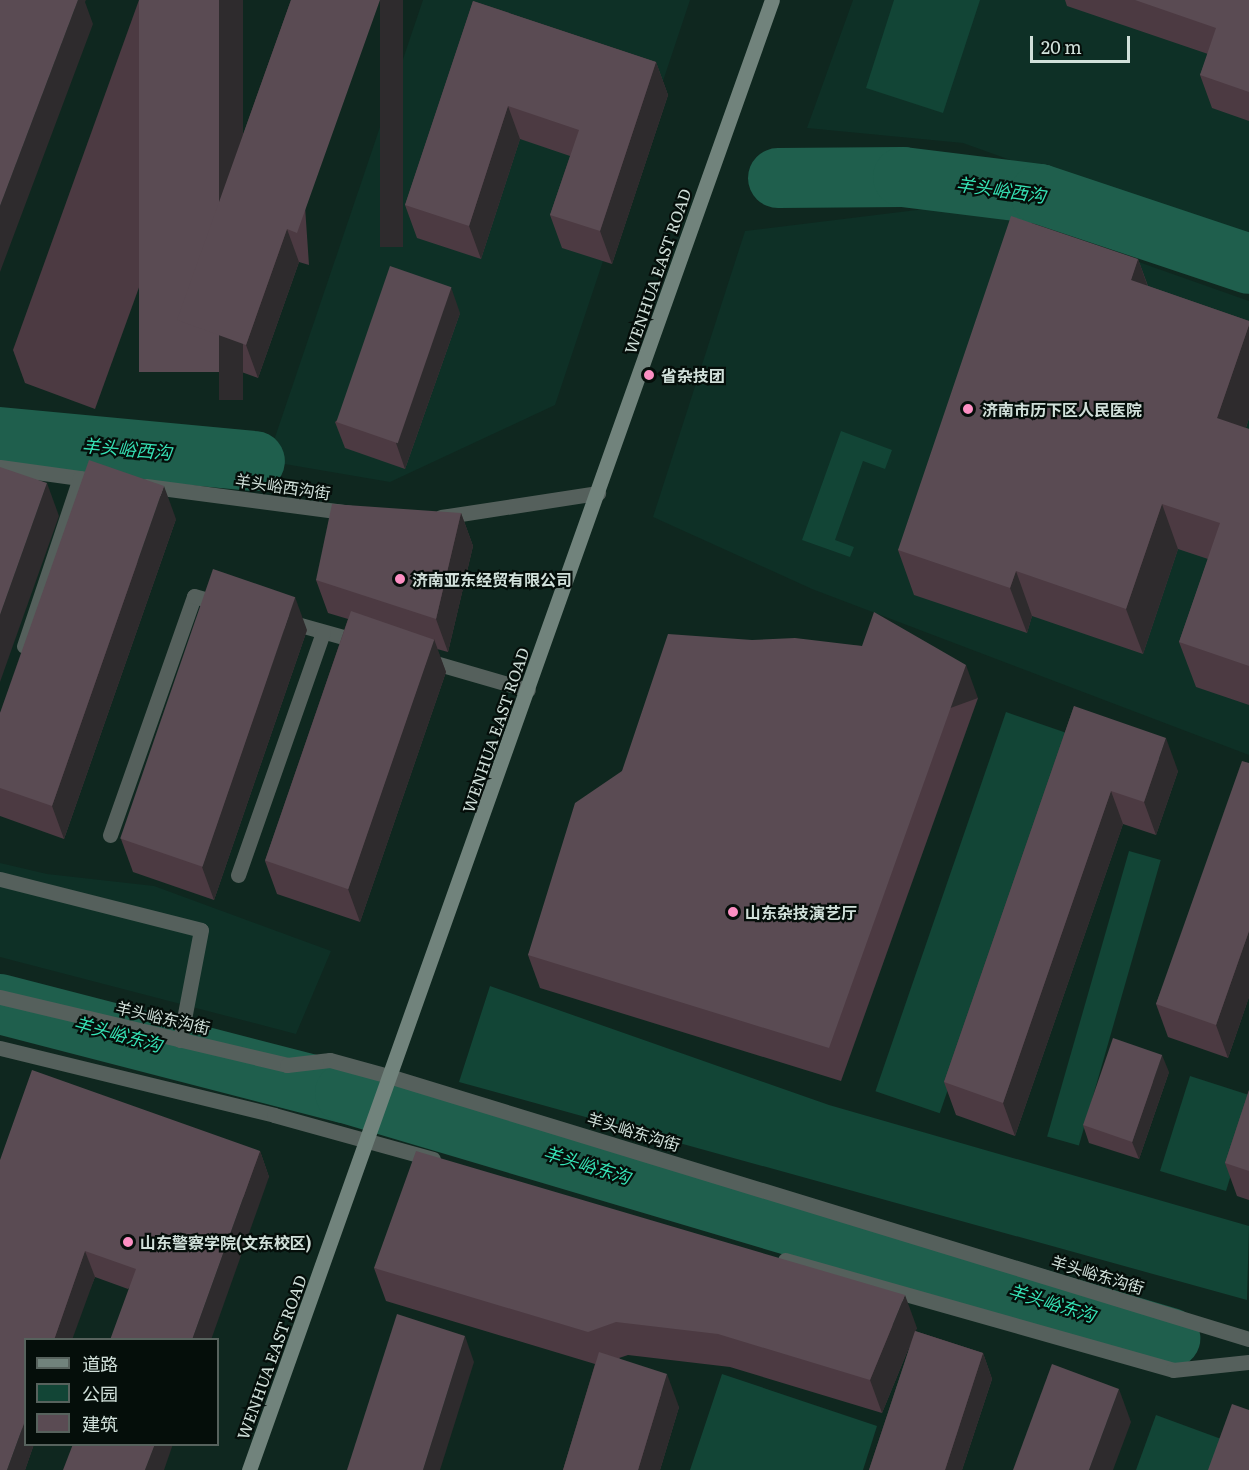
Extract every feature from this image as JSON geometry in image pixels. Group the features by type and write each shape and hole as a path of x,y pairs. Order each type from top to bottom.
{"main road":[{"name":"WENHUA EAST ROAD","path":"249,1470 392,1077 772,0"}],"street":[{"name":"羊头峪西沟街","path":"0,467 362,515"},
{"path":"18,663 80,478"},
{"path":"420,516 443,517 598,493"},
{"path":"110,835 194,596 237,608"},
{"path":"269,617 379,647"},
{"path":"238,875 323,632"},
{"path":"412,656 528,690"},
{"path":"0,879 201,930 180,1040"},
{"name":"羊头峪东沟街","path":"0,997 287,1065 330,1060 1249,1339"},
{"path":"0,1048 369,1140 447,1163"},
{"path":"770,1255 1173,1370 1249,1362"}],"shaded area":[{"path":"423,0 690,0 555,405 390,482 267,461"},
{"path":"853,0 1249,0 1249,246 963,143 807,128"},
{"name":"济南市历下区人民医院","path":"941,207 1034,225 1249,301 1249,755 812,589 653,517 745,231"},
{"path":"0,863 47,874 154,886 331,951 296,1034 0,957"}],"green space":[{"path":"894,0 980,0 943,113 866,88"},
{"path":"841,431 892,450 885,469 863,461 835,540 854,547 850,557 802,540"},
{"path":"1006,712 1070,734 940,1113 875,1091"},
{"path":"1129,851 1161,860 1079,1146 1047,1136"},
{"path":"490,986 829,1105 1249,1226 1247,1300 459,1082"},
{"path":"1190,1076 1249,1095 1249,1116 1226,1191 1160,1171"},
{"path":"722,1374 877,1426 863,1470 690,1470"},
{"path":"1156,1415 1224,1440 1213,1470 1136,1470"}],"building":[{"path":"0,0 78,0 0,206"},
{"path":"139,0 219,0 219,372 139,372"},
{"path":"291,0 380,0 297,233 287,229 246,345 177,320"},
{"path":"1135,0 1249,0 1249,92 1200,75 1216,28"},
{"path":"473,1 656,62 600,231 550,215 579,130 508,106 469,226 405,205"},
{"path":"1011,216 1138,259 1131,280 1249,321 1217,418 1249,429 1249,666 1179,642 1220,523 1162,504 1126,609 1016,571 1010,588 898,550"},
{"path":"390,266 451,287 398,443 336,422"},
{"path":"89,460 164,486 52,806 0,788 0,713"},
{"path":"0,467 47,483 0,615"},
{"path":"332,504 461,513 436,619 316,580"},
{"path":"213,569 295,597 202,867 120,838"},
{"path":"351,611 434,640 348,889 265,861"},
{"name":"山东杂技演艺厅","path":"874,612 966,665 829,1048 528,955 575,803 622,771 668,634 752,640 795,638 862,646"},
{"path":"1074,706 1166,738 1144,802 1111,791 1003,1103 944,1082"},
{"path":"1242,761 1249,763 1249,931 1216,1025 1156,1004"},
{"path":"1113,1038 1162,1055 1132,1142 1083,1125"},
{"name":"山东警察学院(文东校区)","path":"32,1070 260,1151 193,1338 111,1338 136,1269 85,1251 55,1338 24,1338 24,1423 7,1470 0,1470 0,1160"},
{"path":"1249,1090 1249,1171 1225,1163"},
{"path":"416,1151 905,1295 870,1380 718,1334 616,1322 588,1332 374,1268"},
{"path":"397,1314 465,1336 423,1470 347,1470"},
{"path":"915,1331 983,1353 945,1470 869,1470"},
{"path":"599,1352 667,1374 638,1470 563,1470"},
{"path":"1052,1364 1119,1389 1089,1470 1013,1470"},
{"path":"1232,1404 1249,1410 1249,1470 1208,1470"},
{"path":"72,1446 154,1446 145,1470 63,1470"}],"waterway":[{"name":"羊头峪西沟","path":"778,178 903,177 1040,194 1249,264"},
{"name":"羊头峪西沟","path":"0,437 255,461"},
{"name":"羊头峪东沟","path":"0,1004 345,1093 1170,1338"}],"place":[{"name":"省杂技团","path":"649,375"},
{"name":"济南市历下区人民医院","path":"968,409"},
{"name":"济南亚东经贸有限公司","path":"400,579"},
{"name":"山东杂技演艺厅","path":"733,912"},
{"name":"山东警察学院(文东校区)","path":"128,1242"}]}
